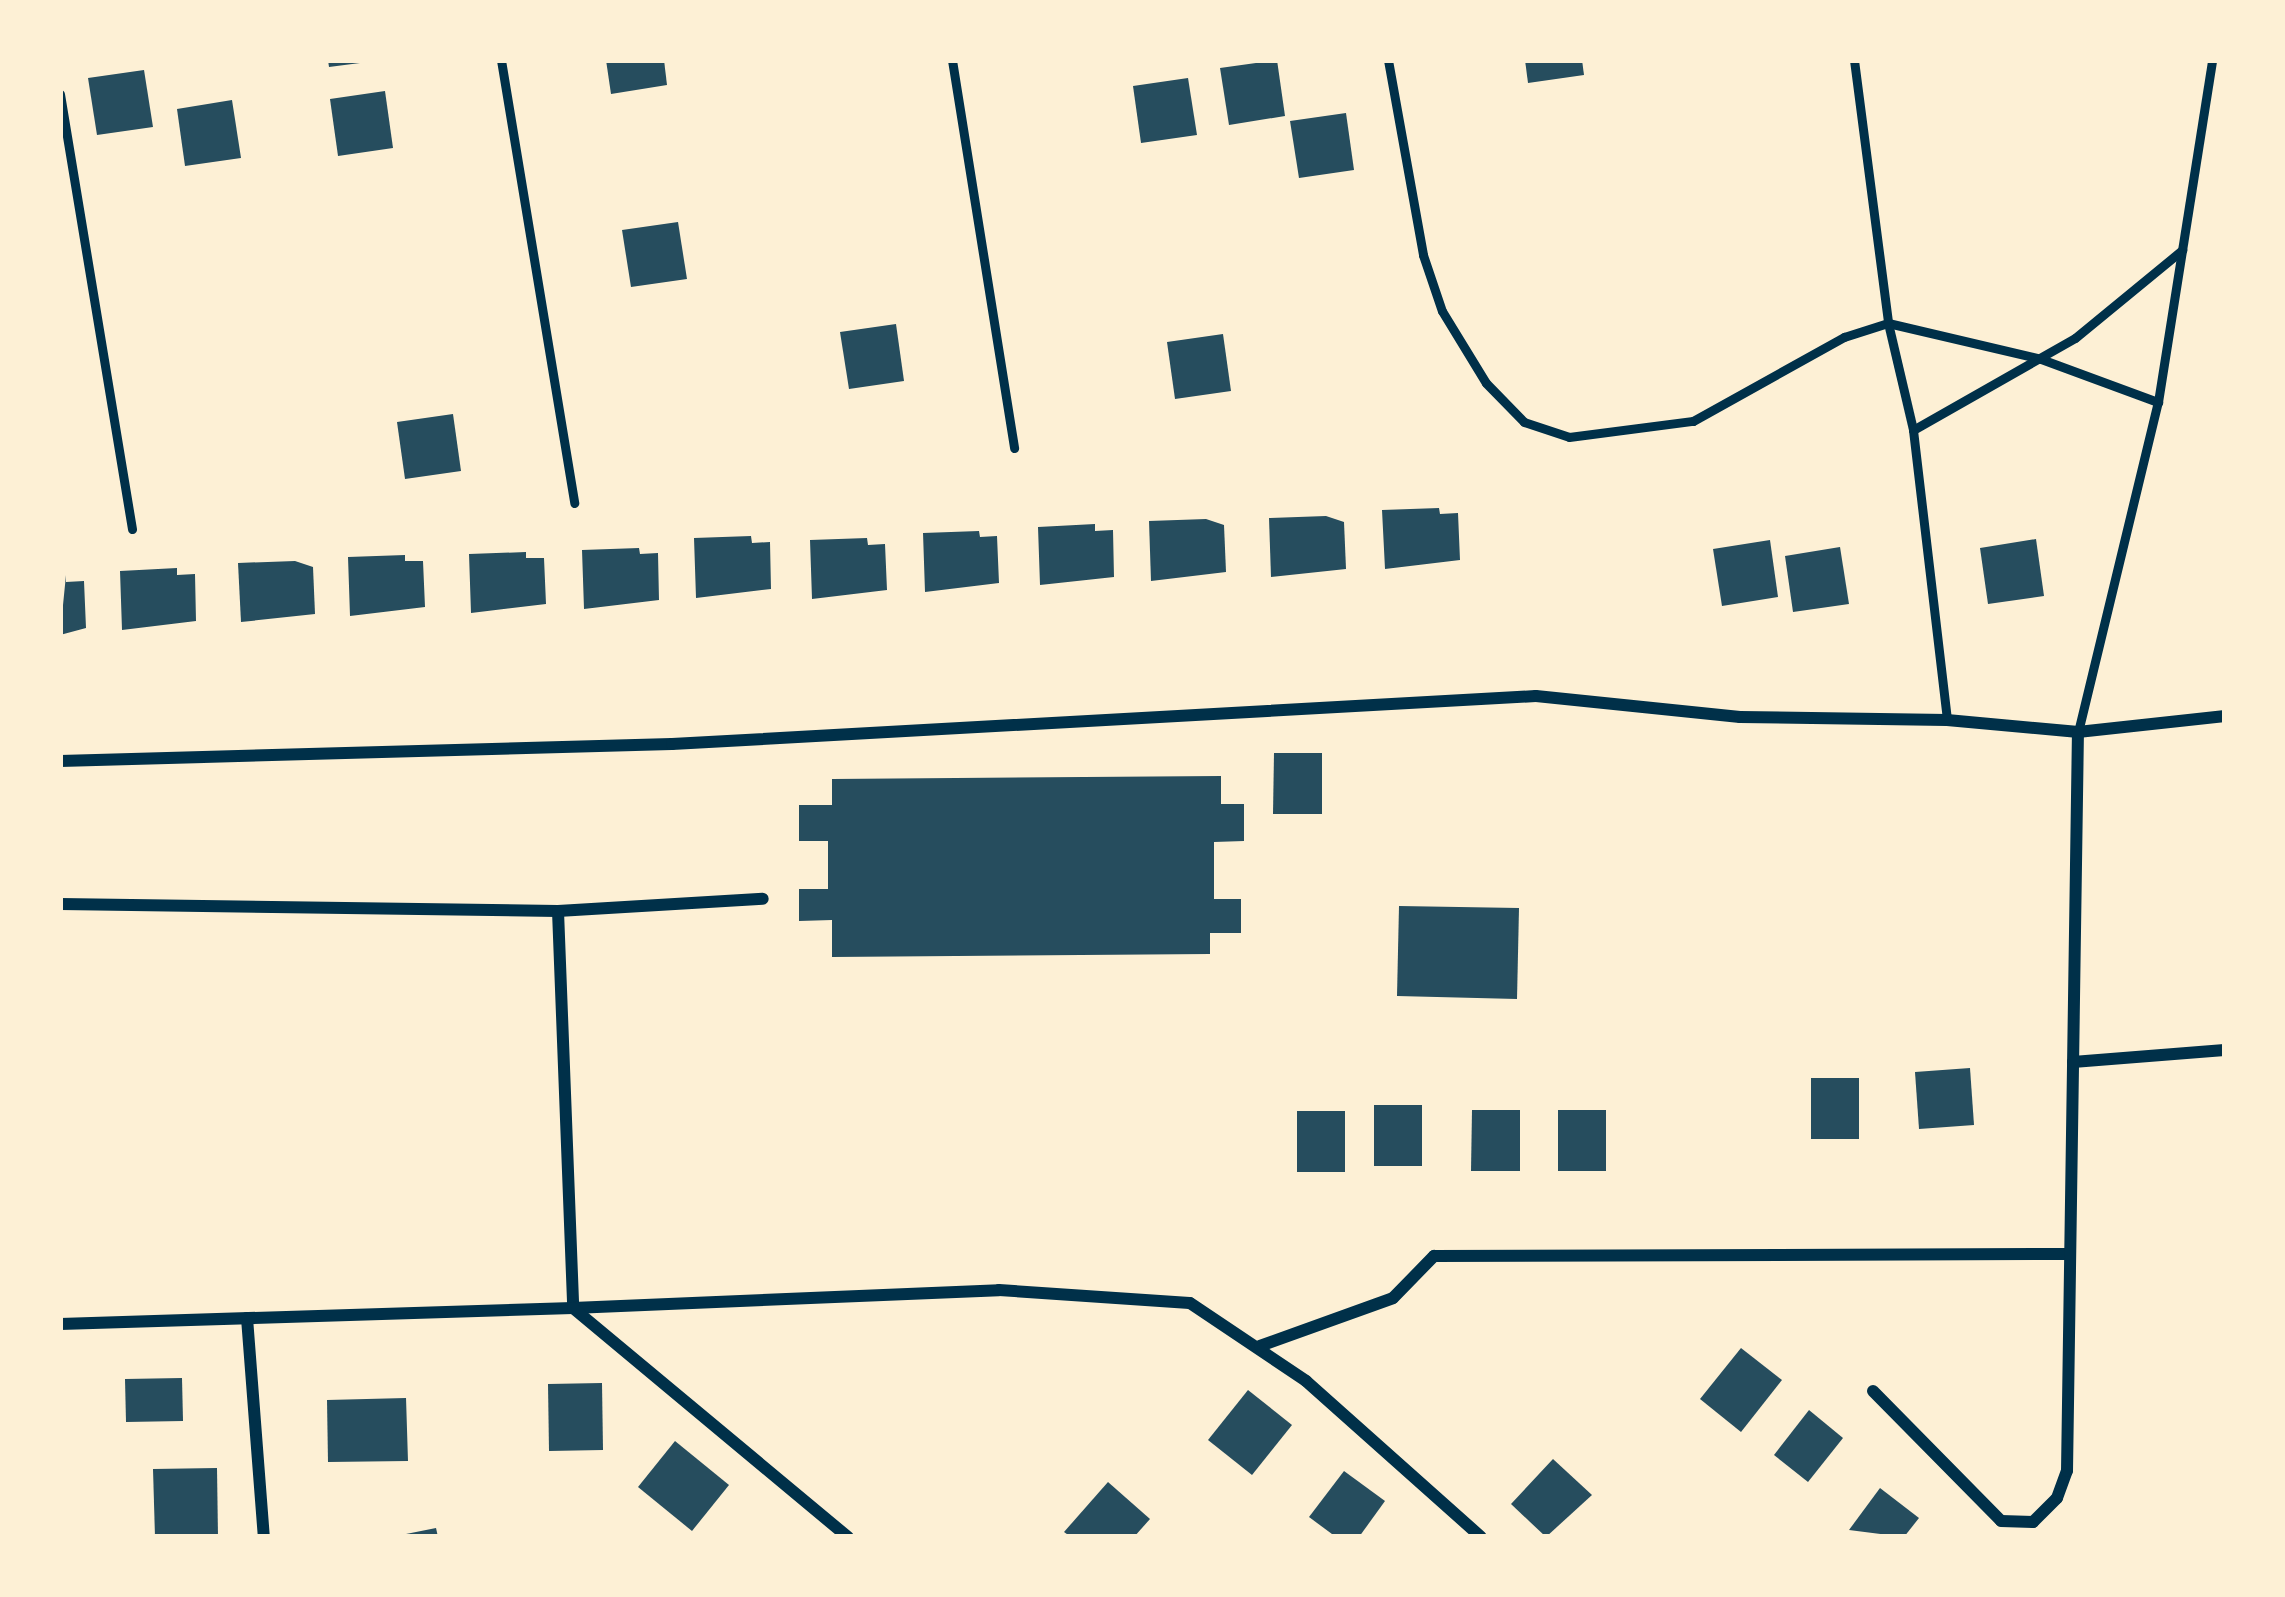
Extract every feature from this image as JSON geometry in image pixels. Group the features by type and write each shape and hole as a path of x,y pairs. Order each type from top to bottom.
{"street":[{"path":"60,761 672,744 1536,696 1740,717 1947,720 2078,732 2225,716"},
{"path":"1873,1390 2001,1521 2033,1522 2057,1498 2067,1472 2078,732"},
{"path":"60,904 558,911 763,898"},
{"path":"558,911 573,1308 848,1537"},
{"path":"2073,1062 2225,1050"},
{"path":"1259,1346 1393,1298 1434,1256 2070,1254"},
{"path":"60,1324 999,1290 1190,1303 1259,1346 1481,1537"},
{"path":"247,1318 264,1537"}],"lane":[{"path":"501,60 574,503"},
{"path":"952,60 1014,448"},
{"path":"1388,60 1423,255 1442,310 1486,383 1524,422 1569,436 1693,421 1844,337 1888,323 2041,358 2158,402"},
{"path":"1853,60 1888,323 1913,430 1947,720"},
{"path":"2078,732 2158,402 2212,60"},
{"path":"60,94 132,529"},
{"path":"1913,430 2041,358 2182,250"}],"building":[{"path":"328,60 360,60 360,63 329,67"},
{"path":"606,60 664,60 667,85 611,94"},
{"path":"1277,60 1285,116 1229,125 1220,68"},
{"path":"1525,60 1582,60 1584,75 1528,83"},
{"path":"144,70 153,127 97,135 88,78"},
{"path":"1188,78 1197,135 1141,143 1133,86"},
{"path":"385,91 393,148 338,156 330,99"},
{"path":"232,100 241,158 185,166 177,109"},
{"path":"1346,113 1354,170 1299,178 1290,121"},
{"path":"678,222 687,279 631,287 622,230"},
{"path":"896,324 904,381 849,389 840,332"},
{"path":"1223,334 1231,391 1175,399 1167,342"},
{"path":"453,414 461,471 405,479 397,422"},
{"path":"1439,508 1440,514 1458,513 1460,560 1385,569 1382,510"},
{"path":"1326,516 1344,522 1346,569 1271,577 1269,518"},
{"path":"1206,519 1224,525 1226,572 1151,581 1149,521"},
{"path":"1095,524 1095,531 1113,530 1114,577 1040,585 1038,527"},
{"path":"979,531 980,537 997,536 999,583 925,592 923,533"},
{"path":"751,536 752,543 770,542 771,589 696,598 694,538"},
{"path":"867,538 868,545 885,544 887,590 812,599 810,540"},
{"path":"2036,539 2044,596 1988,604 1980,548"},
{"path":"1770,540 1778,597 1722,606 1713,549"},
{"path":"1840,547 1849,604 1793,612 1785,556"},
{"path":"639,548 640,554 658,553 659,600 584,609 582,550"},
{"path":"526,552 526,558 544,558 546,604 471,613 469,554"},
{"path":"405,555 405,561 423,561 425,607 350,616 348,557"},
{"path":"295,561 313,567 315,614 241,622 238,563"},
{"path":"177,568 177,575 195,574 196,621 122,630 120,571"},
{"path":"66,575 66,582 84,581 86,628 60,635"},
{"path":"1274,753 1322,753 1322,814 1273,814"},
{"path":"1221,776 1221,804 1244,804 1244,841 1214,842 1214,899 1241,899 1241,933 1210,933 1210,954 832,957 832,920 799,921 799,889 828,889 828,841 799,841 799,805 832,805 832,779"},
{"path":"1399,906 1519,908 1517,999 1397,996"},
{"path":"1970,1068 1974,1125 1919,1129 1915,1072"},
{"path":"1811,1078 1859,1078 1859,1139 1811,1139"},
{"path":"1374,1105 1422,1105 1422,1166 1374,1166"},
{"path":"1472,1110 1520,1110 1520,1171 1471,1171"},
{"path":"1558,1110 1606,1110 1606,1171 1558,1171"},
{"path":"1297,1111 1345,1111 1345,1172 1297,1172"},
{"path":"1741,1348 1782,1380 1741,1432 1700,1399"},
{"path":"182,1378 183,1421 126,1422 125,1379"},
{"path":"602,1383 603,1450 549,1451 548,1384"},
{"path":"1248,1390 1292,1425 1252,1475 1208,1440"},
{"path":"406,1398 408,1461 328,1462 327,1400"},
{"path":"1809,1410 1843,1438 1808,1482 1774,1455"},
{"path":"675,1441 729,1485 692,1531 638,1487"},
{"path":"1553,1459 1592,1495 1546,1537 1511,1504"},
{"path":"217,1468 218,1537 155,1537 153,1469"},
{"path":"1344,1471 1385,1501 1359,1537 1336,1537 1309,1517"},
{"path":"1108,1482 1150,1519 1134,1537 1071,1537 1064,1532"},
{"path":"1880,1488 1919,1518 1904,1537 1849,1530"},
{"path":"436,1528 438,1537 401,1537 401,1535"}]}
